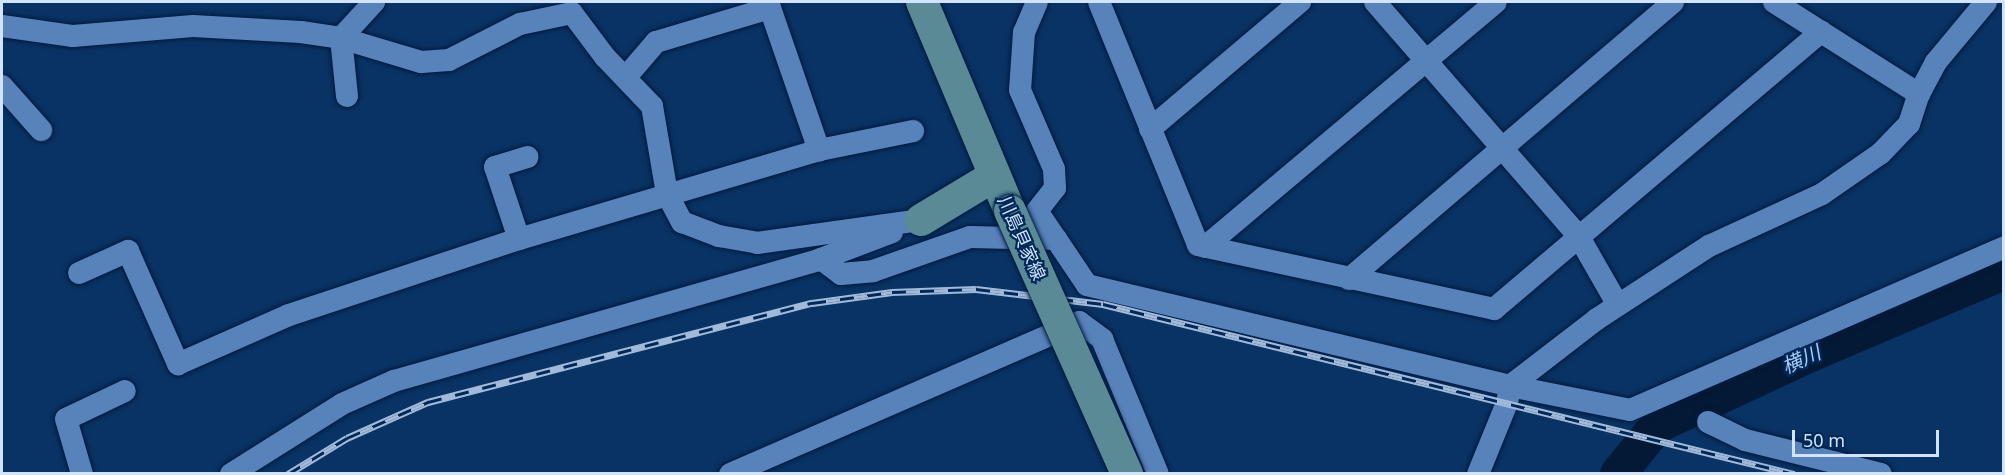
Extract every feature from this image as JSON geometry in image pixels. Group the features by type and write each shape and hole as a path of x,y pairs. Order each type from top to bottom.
{"main road":[{"name":"川島貝家線","path":"923,2 994,176 1127,474"},
{"path":"921,220 994,176"}],"street":[{"path":"347,96 341,38 374,2"},
{"path":"1036,2 1024,32 1020,90 1054,169 1054,188 1037,211 1088,285 1510,386 1630,410 2004,247"},
{"path":"1099,2 1198,245 1494,309 1821,32"},
{"path":"1150,129 1300,2"},
{"path":"1375,2 1579,237 1618,305"},
{"path":"1205,247 1496,2"},
{"path":"1349,279 1674,2"},
{"path":"1774,2 1919,94"},
{"path":"1478,474 1507,403 1510,386 1618,305 1709,246 1822,194 1881,153 1909,124 1919,94 1936,62 1986,2"},
{"path":"626,77 656,42 769,5 819,150"},
{"path":"2,26 73,36 193,26 341,38 421,62 438,61 463,55 520,24 568,7 605,57 644,94 656,115 667,194 682,222 719,236 757,243 921,220"},
{"path":"2,86 41,130"},
{"path":"79,273 128,251 178,363 289,315 519,239 819,150 913,131"},
{"path":"519,239 495,167 528,157"},
{"path":"231,474 342,404 394,381 821,259 921,220"},
{"path":"821,259 841,274 873,271 970,237 1056,239"},
{"path":"730,474 1078,322 1102,339 1158,474"},
{"path":"82,474 66,419 125,391"},
{"path":"1708,422 1745,440 1881,474"}],"waterway":[{"name":"横川","path":"1618,474 1658,425 1808,355 2004,272"}],"railway":[{"path":"288,474 347,438 428,402 812,303 892,292 976,289 1103,304 1794,474"}]}
